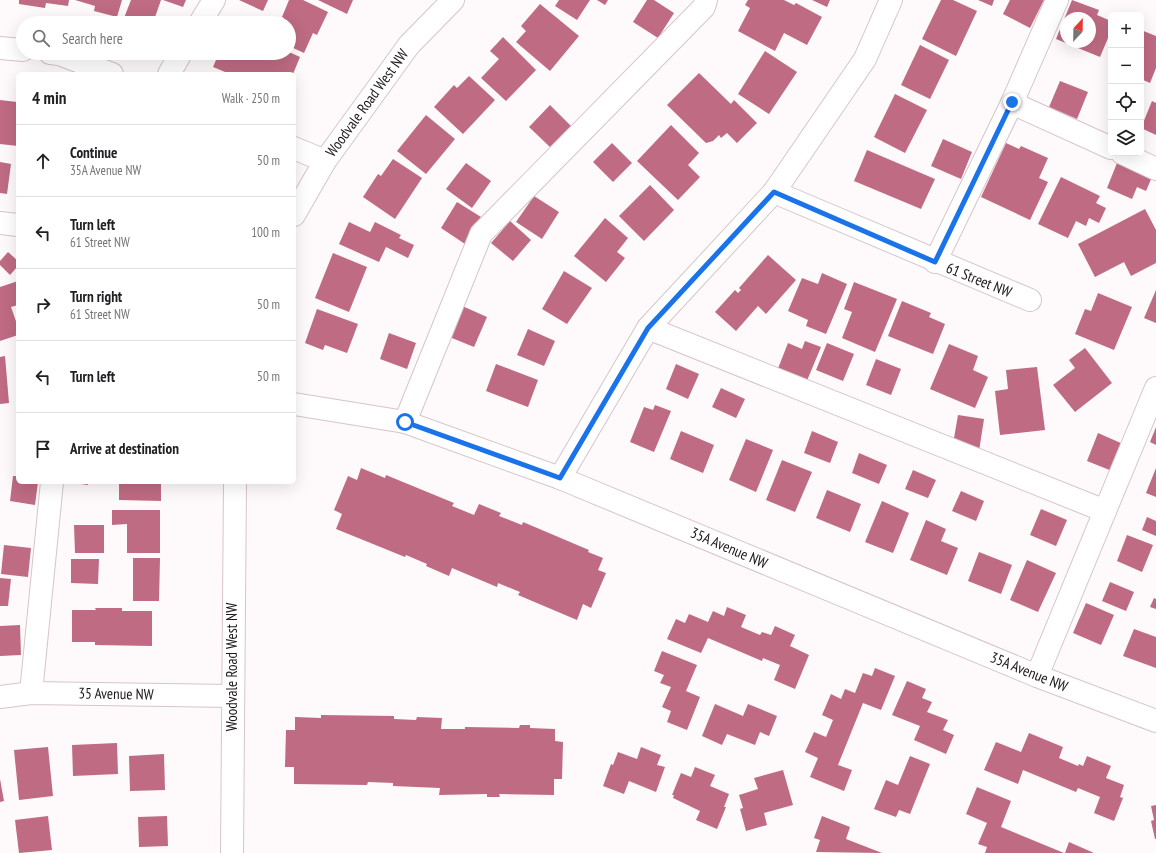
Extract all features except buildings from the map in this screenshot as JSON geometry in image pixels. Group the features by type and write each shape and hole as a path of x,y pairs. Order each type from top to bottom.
{"street":[{"path":"204,16 214,0"},
{"name":"Woodvale Road West NW","path":"296,211 325,160 409,45 453,0"},
{"path":"405,422 481,234 704,7 706,0"},
{"path":"560,478 648,328 774,192 865,59 891,0"},
{"path":"935,262 1012,102 1056,0"},
{"path":"0,48 16,49"},
{"path":"75,60 107,72"},
{"path":"170,72 178,60"},
{"path":"1012,102 1108,147"},
{"path":"296,149 325,160"},
{"path":"1128,156 1156,169"},
{"name":"61 Street NW","path":"774,192 935,262 1030,300"},
{"path":"0,223 16,225"},
{"path":"648,328 1104,511"},
{"path":"1037,676 1156,388"},
{"name":"35A Avenue NW","path":"296,404 405,422 560,478 1037,676 1156,721"},
{"path":"31,693 52,484"},
{"name":"Woodvale Road West NW","path":"232,853 232,696 235,484"},
{"name":"35 Avenue NW","path":"0,697 31,693 232,696"}],"route":[{"path":"405,422 560,478 648,328 774,192 935,262 1012,102"}]}
